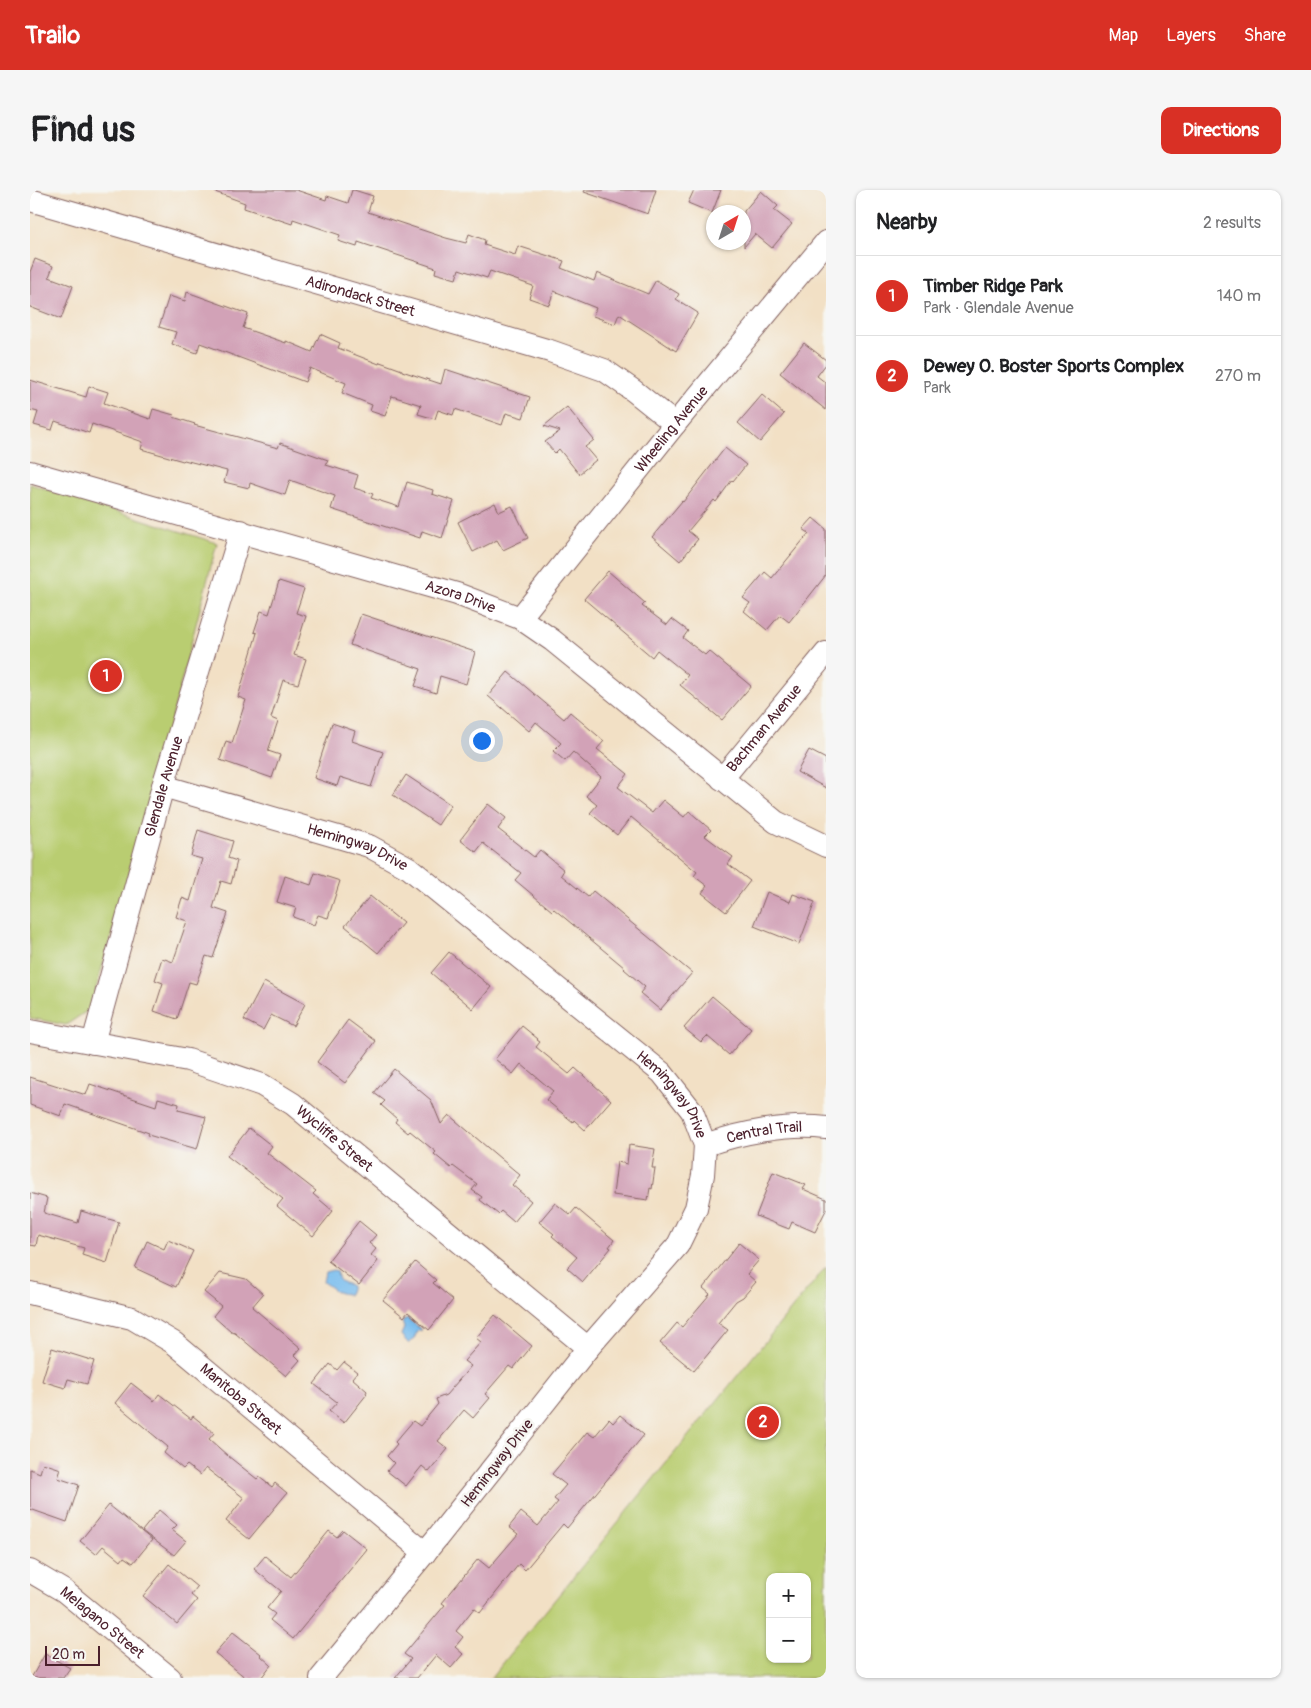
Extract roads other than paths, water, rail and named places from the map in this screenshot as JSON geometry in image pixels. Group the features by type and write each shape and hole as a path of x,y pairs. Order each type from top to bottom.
{"street":[{"name":"Adirondack Street","path":"30,200 550,350 604,370 675,424"},
{"name":"Wheeling Avenue","path":"520,618 675,424 826,242"},
{"name":"Azora Drive","path":"30,472 457,594 520,618 552,640 776,822 826,846"},
{"name":"Glendale Avenue","path":"93,1043 164,786 241,532"},
{"name":"Bachman Avenue","path":"722,779 826,653"},
{"name":"Hemingway Drive","path":"164,786 369,846 409,868 662,1073 692,1111 705,1145 703,1175 696,1208 678,1245 588,1348 425,1553 321,1678"},
{"name":"Wycliffe Street","path":"30,1031 188,1060 262,1085 293,1104 588,1348"},
{"name":"Central Trail","path":"705,1145 730,1136 781,1128 826,1128"},
{"name":"Manitoba Street","path":"30,1293 132,1318 174,1343 425,1553"},
{"name":"Melagano Street","path":"30,1571 64,1591 170,1678"}],"water":[{"path":"337,1271 338,1278 341,1281 351,1286 348,1295 337,1292 323,1282 325,1272"},
{"path":"407,1318 422,1330 417,1331 414,1339 409,1344 401,1335 404,1328 402,1322"}],"place":[{"name":"Timber Ridge Park","path":"106,676"},
{"name":"Dewey O. Boster Sports Complex","path":"763,1422"}]}
